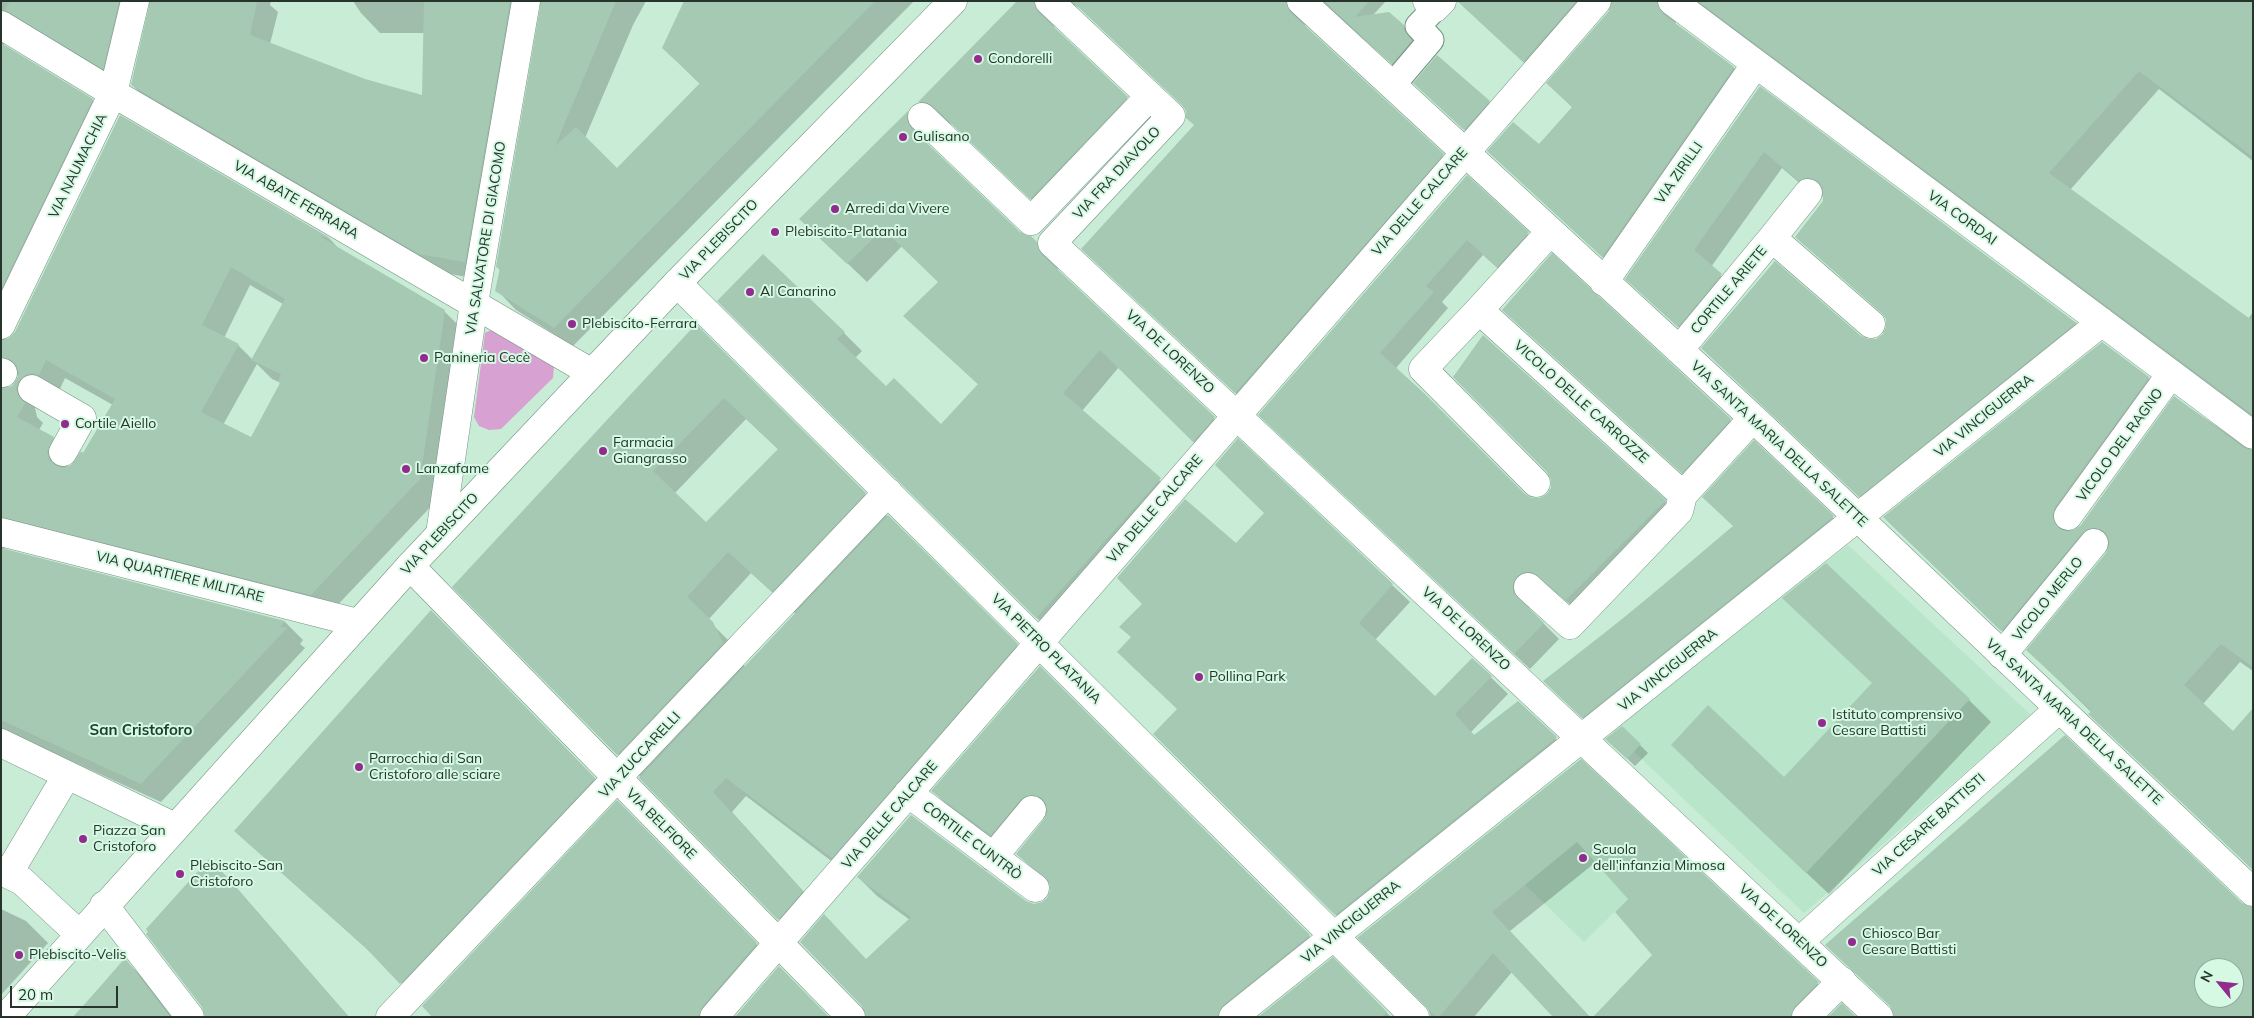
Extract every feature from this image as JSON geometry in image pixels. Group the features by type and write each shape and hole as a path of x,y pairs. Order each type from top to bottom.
{"street":[{"name":"VIA NAUMACHIA","path":"1,325 113,93 135,1"},
{"name":"VIA SALVATORE DI GIACOMO","path":"440,534 474,303 526,1"},
{"name":"VIA PLEBISCITO","path":"7,1011 79,934 410,566 677,283 953,1"},
{"name":"VIA FRA DIAVOLO","path":"1049,1 1171,116 1052,243"},
{"name":"VIA SANTA MARIA DELLA SALETTE","path":"1301,1 1463,153 1753,418 2253,892"},
{"name":"VIA DELLE CALCARE","path":"714,1017 1597,1"},
{"name":"VIA CORDAI","path":"1672,1 1755,65 2253,435"},
{"path":"1392,86 1431,40 1418,26 1435,4"},
{"name":"VIA ABATE FERRARA","path":"1,25 113,93 592,373"},
{"name":"VIA ZIRILLI","path":"1604,282 1755,65"},
{"path":"922,117 1031,221 1150,96"},
{"path":"1772,238 1808,194"},
{"path":"1536,483 1423,369 1550,232"},
{"name":"CORTILE ARIETE","path":"1679,350 1772,238 1871,324"},
{"name":"VIA DE LORENZO","path":"1052,243 1237,414 1879,1017"},
{"name":"VIA PIETRO PLATANIA","path":"677,283 1415,1017"},
{"name":"VICOLO DELLE CARROZZE","path":"1479,310 1683,495"},
{"name":"VIA VINCIGUERRA","path":"1233,1017 2102,322"},
{"name":"VICOLO DEL RAGNO","path":"2068,516 2171,374"},
{"path":"32,389 82,418 63,452"},
{"path":"1528,587 1570,625 1680,511 1683,495 1753,418"},
{"name":"VIA ZUCCARELLI","path":"390,1017 888,492"},
{"name":"VIA QUARTIERE MILITARE","path":"1,532 358,623"},
{"name":"VICOLO MERLO","path":"2002,655 2094,543"},
{"name":"VIA BELFIORE","path":"410,566 851,1017"},
{"name":"VIA CESARE BATTISTI","path":"1800,941 2059,709"},
{"path":"1,744 175,827"},
{"path":"67,775 4,873 22,881 79,934"},
{"name":"CORTILE CUNTRÒ","path":"908,793 1035,888"},
{"path":"993,857 1032,810"},
{"path":"104,905 190,1017"},
{"path":"1806,1017 1842,982"}],"shaded area":[{"path":"495,328 554,366 553,378 501,429 489,430 479,426 474,417 485,333"},
{"name":"Istituto comprensivo Cesare Battisti","path":"1848,545 2031,715 1804,913 1612,731"},
{"name":"Scuola dell'infanzia Mimosa","path":"1585,757 1679,848 1584,942 1479,840"}],"building":[{"path":"10,1 119,1 103,69 5,10"},
{"path":"150,1 257,1 250,35 365,79 422,95 424,1 510,1 465,262 419,254 131,85"},
{"path":"541,1 616,1 555,146 576,127 617,168 700,83 662,48 684,1 875,1 554,328 495,291 500,268 496,267"},
{"path":"1017,1 1034,1 1038,12 1128,97 1030,199 933,106 926,102 918,102"},
{"path":"1072,1 1286,1 1290,12 1444,154 1235,393 1081,249 1194,125 1186,118 1186,111 1182,105"},
{"path":"1324,1 1369,1 1355,17 1389,12 1404,25 1404,30 1412,40 1392,64"},
{"path":"1457,1 1576,1 1523,62"},
{"path":"1612,1 1657,1 1663,14 1734,67 1602,257 1487,151 1513,122 1539,144 1572,107 1546,83 1609,11"},
{"path":"1698,1 2253,1 2253,157 2139,71 2049,173 2253,321 2253,415"},
{"path":"1,43 93,99 1,289"},
{"path":"1437,55 1490,101 1464,130 1413,83"},
{"path":"1760,86 2076,323 1859,497 1701,348 1775,261 1861,336 1868,339 1876,339 1883,334 1886,327 1886,319 1881,312 1795,237 1823,201 1823,188 1818,181 1810,178 1799,181 1764,152 1694,250 1722,274 1678,327 1625,279"},
{"path":"908,111 907,121 911,128 1020,232 1031,236 1037,242 1041,254 1215,417 1193,442 1100,350 1063,393 1161,478 1036,618 717,301 763,254 845,332 837,339 886,386 894,378 941,424 978,384 903,316 938,282 883,229 847,264 799,219"},
{"path":"120,115 330,238 319,236 445,310 420,479 311,595 1,517 1,388 12,386 17,380 19,373 16,364 10,359 1,357 1,340 9,338 15,332","holes":["231,267 285,299 251,360 281,374 278,382 280,383 251,437 201,412 239,344 202,325","46,360 115,399 83,453 81,451 71,465 64,468 55,465 49,460 47,452 54,437 17,417 25,403 18,396 16,388 18,382 25,375 32,373 39,375"]},
{"path":"1467,175 1529,232 1497,267 1467,240 1426,286 1434,292 1380,353 1425,394 1525,494 1532,498 1540,498 1547,494 1551,488 1551,480 1547,472 1453,377 1483,335 1666,500 1566,600 1532,572 1524,572 1517,576 1513,583 1513,592 1544,623 1514,654 1258,415"},
{"path":"1552,253 1731,419 1682,473 1502,310"},
{"path":"696,324 866,493 772,592 728,552 687,597 713,622 723,643 617,755 452,587","holes":["724,398 778,449 706,522 653,471"]},
{"path":"2102,342 2149,377 2055,507 2053,514 2054,522 2059,529 2066,531 2074,530 2081,525 2174,396 2244,448 2253,450 2253,667 2221,644 2184,685 2233,731 2253,708 2253,870 2088,714 2092,711 2026,650 2106,553 2109,545 2108,537 2104,531 2096,528 2088,529 2082,533 2001,631 1883,517"},
{"path":"1238,438 1393,584 1359,623 1435,696 1472,658 1492,676 1455,714 1474,735 1518,701 1557,737 1335,915 1153,734 1177,709 1117,652 1131,637 1119,627 1142,604 1117,578 1185,499 1236,543 1264,513 1215,465"},
{"path":"1754,440 1834,516 1582,718 1543,681 1630,613 1733,526 1702,497"},
{"path":"888,515 1018,644 832,858 726,778 713,792 803,891 778,920 639,778"},
{"path":"1,548 285,621 280,627 287,628 141,784 1,720"},
{"path":"1826,563 1970,699 1806,873 1671,745 1708,705 1784,777 1872,683 1782,598"},
{"path":"431,610 595,778 400,984 362,944 234,831"},
{"path":"1040,666 1310,935 1223,1005 1218,1017 866,1017 862,1006 800,942 824,914 866,959 911,917 857,877 911,815 1026,901 1034,904 1042,902 1047,898 1050,890 1049,881 1016,854 1044,820 1047,812 1046,804 1042,798 1034,795 1026,796 1020,800 991,835 931,791"},
{"path":"1622,726 1641,744 1627,759 1605,739"},
{"path":"2065,735 2242,903 2253,907 2253,1017 1894,1017 1890,1006 1825,945"},
{"path":"1581,759 1819,982 1795,1006 1791,1017 1593,1017 1652,955 1615,912 1628,899 1577,842 1492,912 1590,1017 1553,1017 1493,953 1439,1017 1436,1017 1357,938"},
{"path":"617,800 757,943 702,1007 699,1017 432,1017 422,1006"},
{"path":"210,858 349,1017 205,1017 202,1007 146,934 148,932 146,929"},
{"path":"1333,957 1387,1012 1382,1017 1258,1017"},
{"path":"125,958 170,1017 73,1017 98,989"},
{"path":"779,966 829,1017 735,1017"},
{"path":"1842,1003 1856,1017 1828,1017"}],"place":[{"name":"Condorelli","path":"978,59"},
{"name":"Gulisano","path":"903,137"},
{"name":"Arredi da Vivere","path":"835,209"},
{"name":"Plebiscito-Platania","path":"775,232"},
{"name":"Al Canarino","path":"750,292"},
{"name":"Plebiscito-Ferrara","path":"572,324"},
{"name":"Panineria Cecè","path":"424,358"},
{"name":"Cortile Aiello","path":"65,424"},
{"name":"Farmacia Giangrasso","path":"603,451"},
{"name":"Lanzafame","path":"406,469"},
{"name":"Pollina Park","path":"1199,677"},
{"name":"Istituto comprensivo Cesare Battisti","path":"1822,723"},
{"name":"Parrocchia di San Cristoforo alle sciare","path":"359,767"},
{"name":"Piazza San Cristoforo","path":"83,839"},
{"name":"Scuola dell'infanzia Mimosa","path":"1583,858"},
{"name":"Plebiscito-San Cristoforo","path":"180,874"},
{"name":"Chiosco Bar Cesare Battisti","path":"1852,942"},
{"name":"Plebiscito-Velis","path":"19,955"}],"district":[{"name":"San Cristoforo","path":"141,730"}]}
